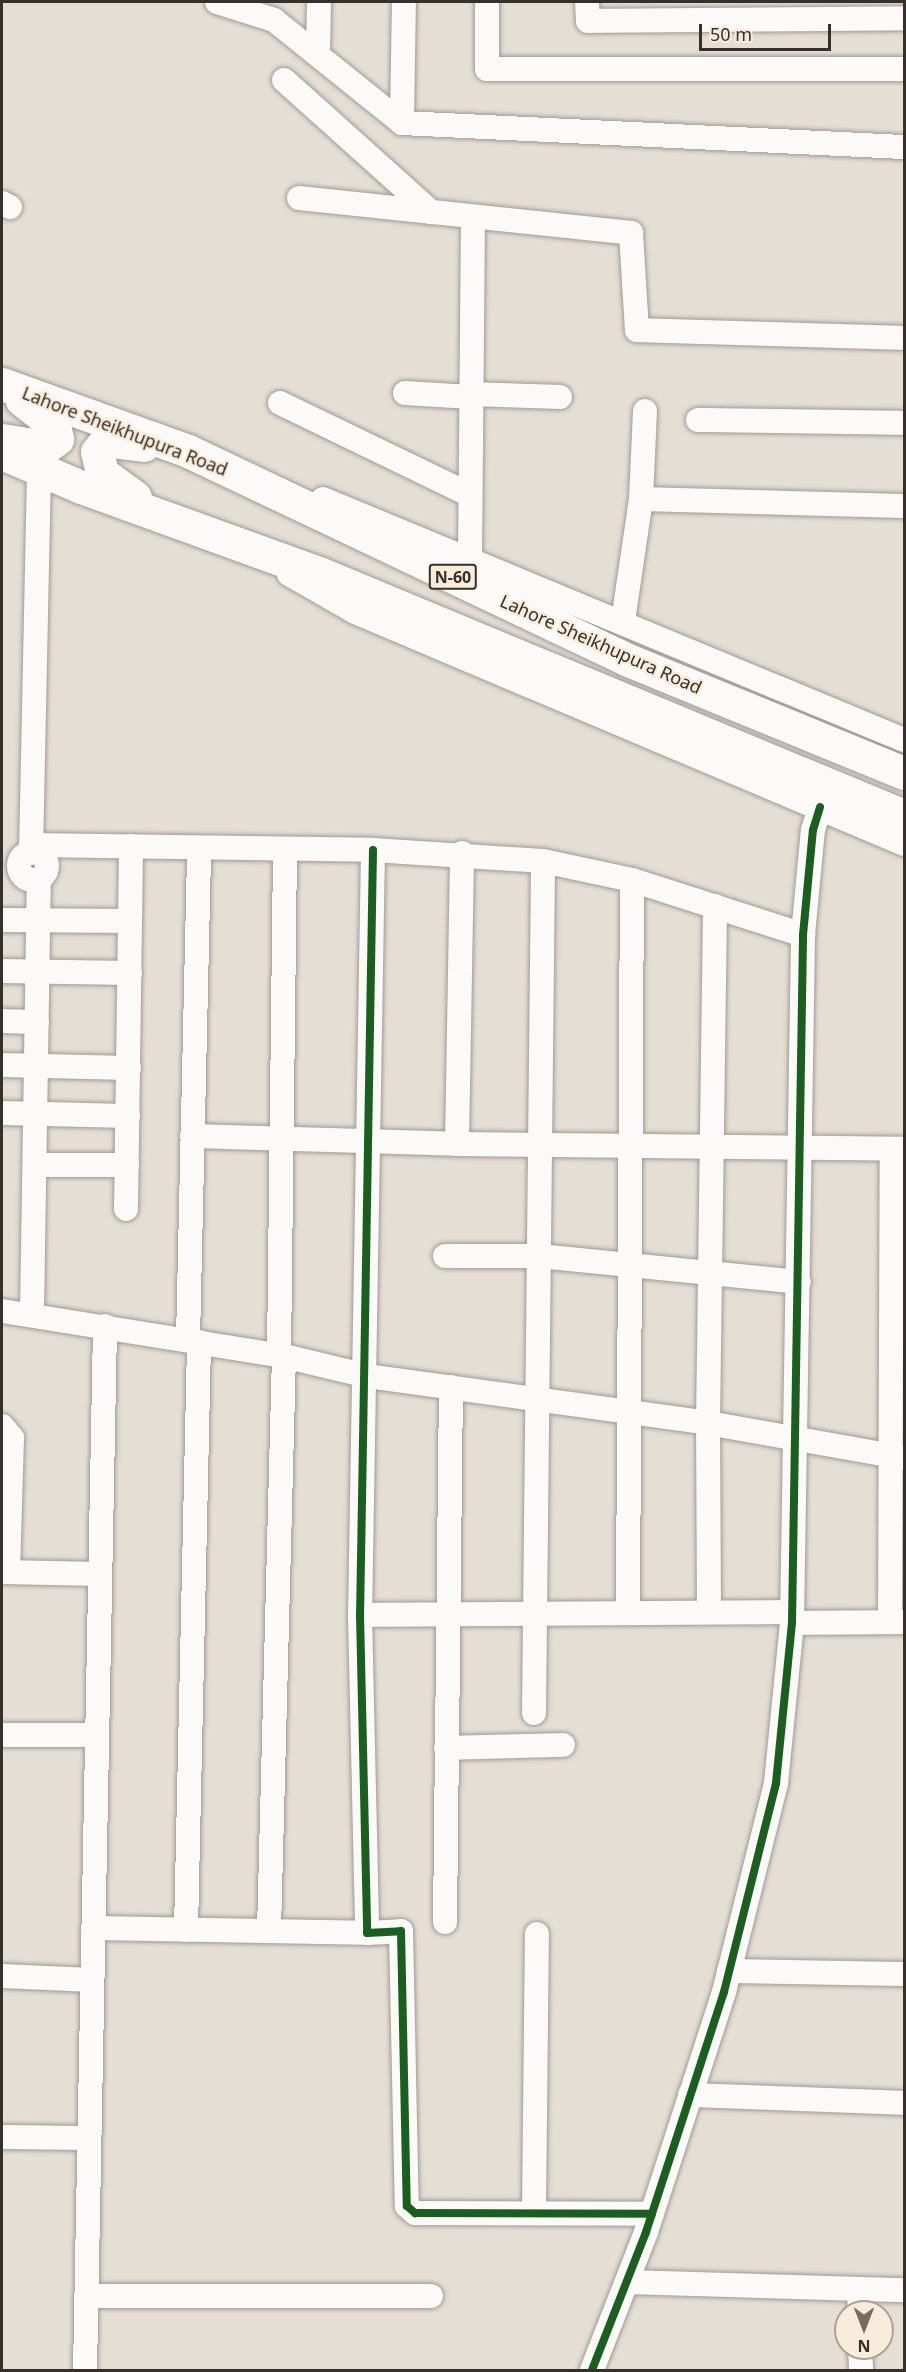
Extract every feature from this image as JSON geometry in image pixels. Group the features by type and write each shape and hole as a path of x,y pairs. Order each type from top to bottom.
{"highway":[{"path":"2,384 43,415 57,432 57,439 46,447 2,440"},
{"name":"Lahore Sheikhupura Road","path":"2,384 188,451 628,660 904,773"},
{"path":"166,518 106,478 98,467 97,452 105,442 118,441 188,451"},
{"name":"N-60","path":"2,453 39,471 319,573 904,816"}],"street":[{"path":"226,2 274,20 402,123 904,147"},
{"path":"318,54 319,2"},
{"path":"402,123 404,2"},
{"path":"487,2 487,69 904,69"},
{"path":"587,2 588,21 904,18"},
{"path":"284,80 431,212"},
{"path":"298,198 631,233 637,330 904,338"},
{"path":"470,559 473,217"},
{"path":"405,393 560,397"},
{"path":"280,403 470,495"},
{"path":"622,621 641,499 645,411"},
{"path":"698,420 904,423"},
{"path":"188,451 268,476 904,740"},
{"path":"32,1314 39,921 24,861 39,471"},
{"path":"641,499 904,507"},
{"path":"242,545 355,612 904,844"},
{"path":"592,2370 652,2214 729,1971 776,1783 792,1617 802,1147 803,935 813,830 820,807"},
{"path":"24,861 130,846 374,850 543,861 632,880 803,935"},
{"path":"126,1209 130,846"},
{"path":"186,1930 194,1341 192,1136 199,848"},
{"path":"268,1931 281,1356 285,849"},
{"path":"367,1933 360,1615 368,1376 374,850"},
{"path":"457,1144 462,854"},
{"path":"534,1713 543,861"},
{"path":"628,1611 626,1413 632,880"},
{"path":"710,1611 708,1424 715,906"},
{"path":"2,920 130,921"},
{"path":"2,971 130,973"},
{"path":"2,1021 37,1022"},
{"path":"2,1065 129,1068"},
{"path":"2,1113 128,1116"},
{"path":"192,1136 457,1144 898,1149 897,1622 710,1611 535,1612 445,1616 360,1615"},
{"path":"36,1165 127,1165"},
{"path":"445,1256 539,1256 710,1271 799,1282"},
{"path":"2,1311 32,1314 281,1356 368,1376 708,1424 898,1457"},
{"path":"85,2370 105,1326"},
{"path":"445,1922 445,1616 451,1387"},
{"path":"2,1426 12,1438 5,1572 100,1574"},
{"path":"2,1734 97,1735"},
{"path":"446,1748 563,1745"},
{"path":"93,1928 367,1933 401,1931 409,2211 652,2214"},
{"path":"534,2212 537,1934"},
{"path":"729,1971 904,1974"},
{"path":"2,1976 92,1980"},
{"path":"690,2095 904,2103"},
{"path":"2,2137 89,2138"},
{"path":"627,2282 860,2300 904,2290"},
{"path":"86,2296 430,2296"}],"cycle path":[{"path":"592,2370 646,2232 724,1992 776,1783 792,1623 803,935 813,830 820,807"},
{"path":"373,850 360,1615 367,1933 401,1931 407,2206 415,2213 652,2214"}]}
